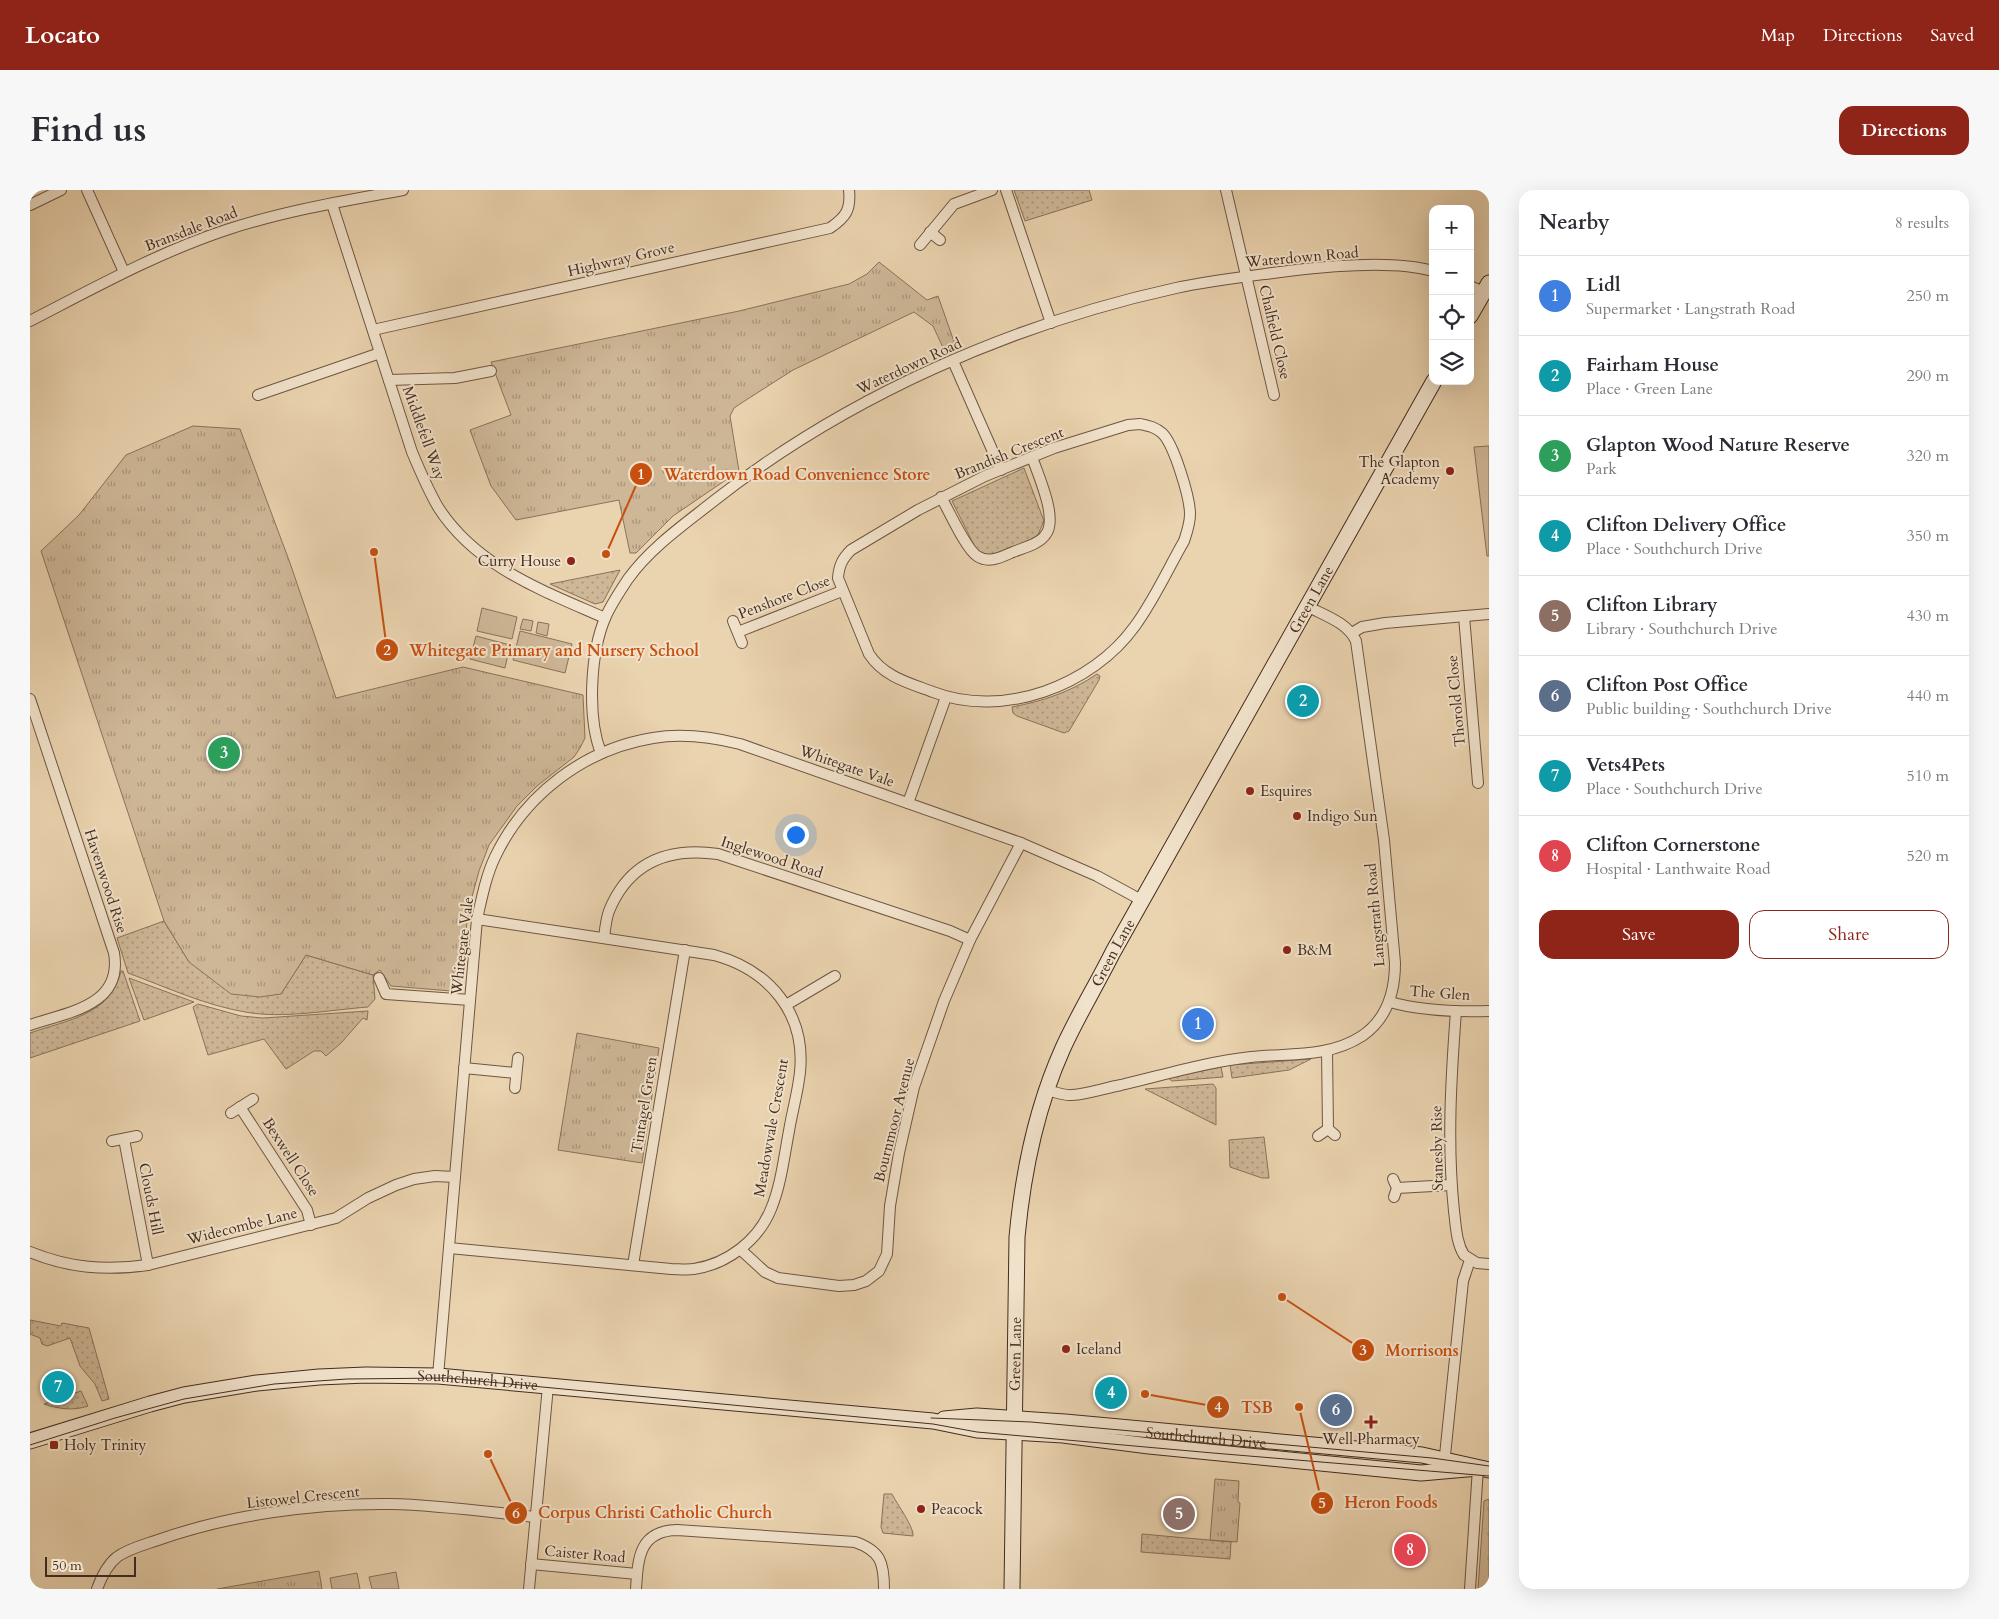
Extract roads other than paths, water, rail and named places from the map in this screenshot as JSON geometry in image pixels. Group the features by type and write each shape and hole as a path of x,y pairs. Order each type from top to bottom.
{"street":[{"path":"30,205 61,190"},
{"path":"87,190 124,272"},
{"name":"Bransdale Road","path":"30,321 171,250 227,230 288,212 403,190"},
{"name":"Highwray Grove","path":"373,330 830,228 843,220 850,206 849,190"},
{"path":"920,245 954,204 992,190"},
{"path":"1006,190 1051,323"},
{"name":"Chalfield Close","path":"1226,190 1274,395"},
{"name":"Middlefell Way","path":"332,204 412,452 424,481 439,509 460,534 478,551 512,576 530,586 605,618"},
{"path":"930,232 940,240"},
{"name":"Waterdown Road","path":"601,754 595,734 592,695 597,646 605,618 628,580 655,549 740,480 849,412 911,379 1013,336 1051,323 1177,288 1246,276 1310,268 1381,265 1404,266 1429,270"},
{"path":"1474,305 1481,287"},
{"path":"258,394 380,353"},
{"path":"953,361 1000,470"},
{"path":"389,380 455,378 491,370"},
{"path":"265,380 269,391"},
{"name":"Green Lane","path":"1012,1589 1015,1274 1021,1192 1033,1135 1047,1090 1068,1036 1432,385"},
{"name":"Brandish Crescent","path":"1140,424 1153,427 1163,434 1172,447 1189,501 1189,528 1184,541 1134,627 1111,652 1087,672 1056,688 1020,698 978,701 946,697 896,677 876,664 842,591 838,578 839,567 844,557 851,550 941,497 1000,470 1054,448 1128,425 1140,424"},
{"path":"941,497 971,550 982,558 996,560 1040,540 1047,534 1050,525 1050,514 1032,458"},
{"name":"Penshore Close","path":"738,632 842,591"},
{"path":"1307,606 1345,626 1352,633 1362,627 1384,623 1489,614"},
{"name":"Thorold Close","path":"1464,616 1478,783"},
{"name":"Penshore Close","path":"733,621 742,643"},
{"name":"Langstrath Road","path":"1047,1090 1074,1095 1202,1064 1252,1057 1327,1051 1345,1045 1362,1035 1373,1026 1390,1002 1395,983 1396,963 1384,840 1357,647 1352,633"},
{"path":"908,803 946,697"},
{"name":"Havenwood Rise","path":"30,699 116,963 111,985 106,994 98,1000 30,1025"},
{"name":"Whitegate Vale","path":"438,1376 477,919 482,894 492,866 515,823 542,792 558,779 601,754 654,738 694,736 720,739 740,744 1021,843 1097,876 1143,901"},
{"name":"Bournmoor Avenue","path":"741,1250 764,1272 778,1278 839,1286 854,1285 866,1281 879,1271 886,1254 890,1206 899,1153 914,1087 944,1001 970,940 1021,843"},
{"name":"Inglewood Road","path":"604,938 608,913 620,891 636,872 650,862 665,855 702,852 718,854 950,931 970,940"},
{"name":"Meadowvale Crescent","path":"449,1248 693,1269 718,1262 741,1250 759,1230 771,1210 778,1187 800,1071 800,1044 796,1024 786,1005 771,985 752,971 732,960 685,950 477,919"},
{"name":"Tintagel Green","path":"633,1265 685,950"},
{"path":"786,1005 835,976"},
{"path":"380,978 386,994 470,1000"},
{"name":"The Glen","path":"1390,1002 1410,1008 1489,1011"},
{"name":"Stanesby Rise","path":"1456,1011 1450,1117 1452,1185 1461,1249 1470,1260"},
{"path":"1318,1136 1332,1132 1327,1051"},
{"path":"515,1088 518,1058"},
{"path":"464,1068 516,1072"},
{"path":"231,1113 252,1099"},
{"name":"Bexwell Close","path":"240,1107 307,1210 311,1225"},
{"path":"112,1141 137,1136"},
{"name":"Clouds Hill","path":"124,1139 148,1265"},
{"name":"Widecombe Lane","path":"30,1252 47,1259 82,1267 125,1268 148,1265 336,1218 368,1198 396,1184 435,1176 455,1177"},
{"path":"1395,1188 1452,1185"},
{"path":"1444,1465 1463,1281 1470,1260 1489,1264"},
{"name":"Southchurch Drive","path":"30,1441 150,1404 232,1387 319,1377 438,1376 933,1421 965,1416 1014,1425 1422,1455 1444,1465 1484,1469"},
{"path":"529,1589 548,1386"},
{"path":"1470,1589 1484,1469"},
{"name":"Listowel Crescent","path":"97,1589 110,1563 125,1552 178,1532 225,1521 304,1509 389,1504 448,1507 536,1516"},
{"path":"636,1589 641,1552 649,1538 666,1530 855,1542 874,1551 880,1560 884,1572 884,1589"},
{"name":"Caister Road","path":"531,1564 637,1574"}],"tram line":[{"path":"30,1445 115,1418 184,1399 274,1384 347,1379 447,1378 933,1424 977,1432 1489,1476"},
{"path":"931,1418 1031,1422 1432,1458 1489,1466"}],"place":[{"name":"The Glapton Academy","path":"1450,471"},
{"name":"Whitegate Primary and Nursery School","path":"374,552"},
{"name":"Waterdown Road Convenience Store","path":"606,554"},
{"name":"Curry House","path":"571,561"},
{"name":"Fairham House","path":"1303,701"},
{"name":"Glapton Wood Nature Reserve","path":"224,753"},
{"name":"Esquires","path":"1250,791"},
{"name":"Indigo Sun","path":"1297,816"},
{"name":"B&M","path":"1287,950"},
{"name":"Lidl","path":"1198,1024"},
{"name":"Morrisons","path":"1282,1297"},
{"name":"Iceland","path":"1066,1349"},
{"name":"Vets4Pets","path":"58,1387"},
{"name":"Clifton Delivery Office","path":"1111,1393"},
{"name":"TSB","path":"1145,1394"},
{"name":"Heron Foods","path":"1299,1407"},
{"name":"Clifton Post Office","path":"1336,1410"},
{"name":"Well Pharmacy","path":"1371,1422"},
{"name":"Holy Trinity","path":"54,1445"},
{"name":"Corpus Christi Catholic Church","path":"488,1454"},
{"name":"Peacock","path":"921,1509"},
{"name":"Clifton Library","path":"1179,1514"},
{"name":"Clifton Cornerstone","path":"1410,1550"}]}
